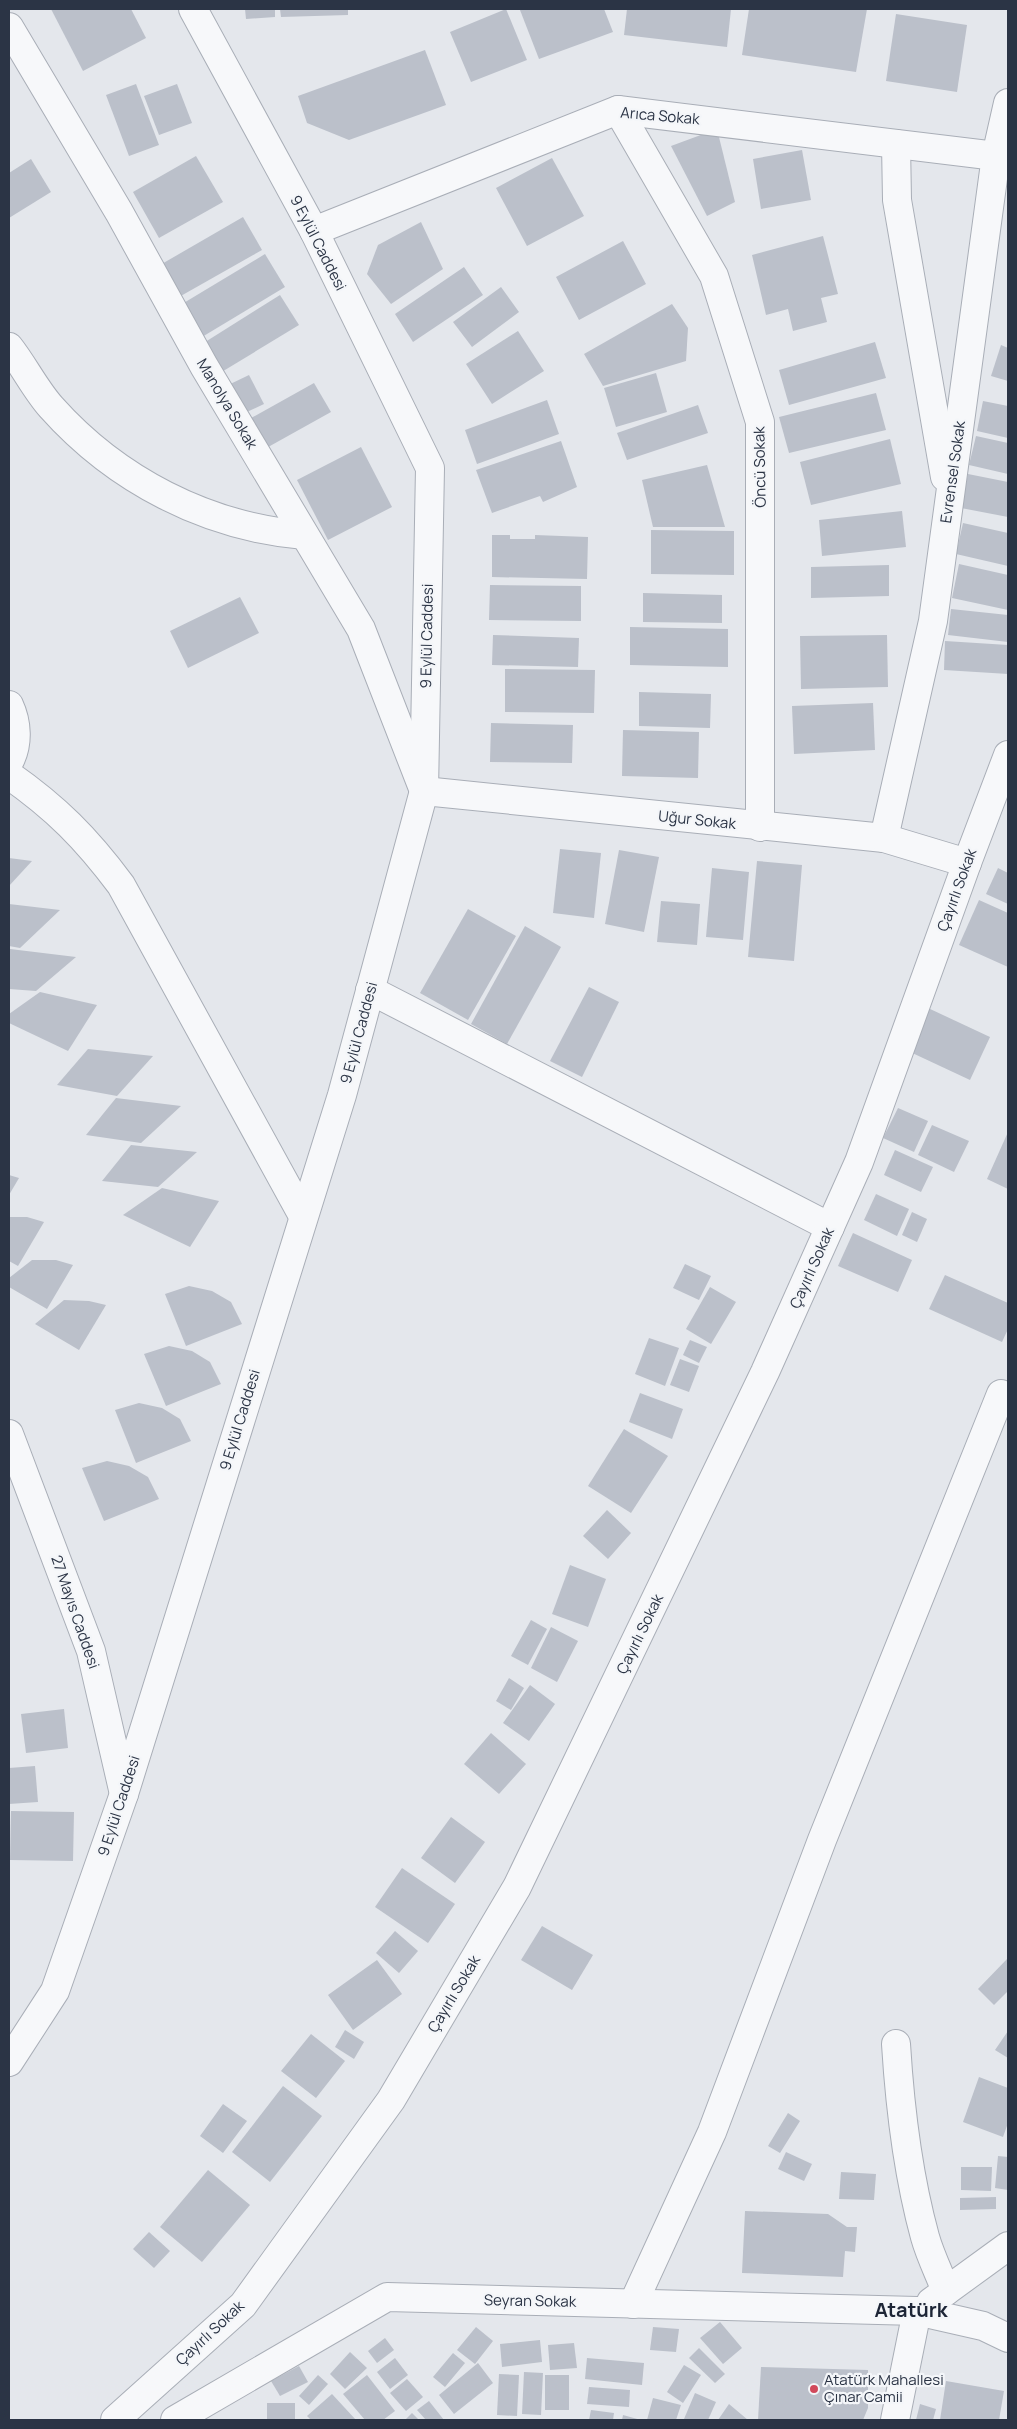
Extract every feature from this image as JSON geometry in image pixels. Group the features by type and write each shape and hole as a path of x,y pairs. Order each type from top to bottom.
{"street":[{"name":"9 Eylül Caddesi","path":"9,2062 56,1991 124,1794 342,1095 424,791 430,468 314,231 193,9"},
{"name":"Manolya Sokak","path":"9,27 118,212 204,366 361,629 424,791"},
{"name":"Evrensel Sokak","path":"884,838 933,620 996,156 1008,103"},
{"name":"Arıca Sokak","path":"314,231 618,110 996,156"},
{"name":"Öncü Sokak","path":"618,110 714,276 760,422 760,827"},
{"path":"896,144 897,200 950,501"},
{"path":"9,348 50,405 103,455 132,476 164,495 232,523 281,533 304,535"},
{"path":"9,705 14,716 16,730 15,745 9,762"},
{"name":"Çayırlı Sokak","path":"115,2420 243,2305 391,2100 517,1887 766,1372 859,1162 966,863 1008,756"},
{"path":"9,775 68,821 96,851 120,885 303,1216"},
{"name":"Uğur Sokak","path":"424,791 760,827 884,838 966,863"},
{"path":"370,990 830,1227"},
{"path":"633,2304 712,2132 822,1840 1001,1394"},
{"name":"27 Mayıs Caddesi","path":"9,1434 91,1651 124,1794"},
{"path":"896,2044 899,2091 914,2184 925,2238 946,2291"},
{"path":"895,2420 917,2311 1008,2246"},
{"name":"Seyran Sokak","path":"175,2420 387,2297 917,2311 983,2326 1008,2338"}],"building":[{"path":"51,9 131,9 146,38 83,71"},
{"path":"245,9 275,9 275,17 246,19"},
{"path":"280,9 348,9 348,15 281,17"},
{"path":"506,9 527,60 471,82 450,32"},
{"path":"604,9 613,32 539,59 520,10"},
{"path":"627,9 731,9 727,47 624,35"},
{"path":"749,9 867,9 856,72 742,55"},
{"path":"896,14 967,25 957,92 886,81"},
{"path":"425,50 446,105 349,140 307,123 298,96"},
{"path":"136,84 159,145 129,156 106,95"},
{"path":"177,84 192,123 159,135 144,96"},
{"path":"717,129 735,202 707,216 671,146"},
{"path":"802,150 811,200 761,209 753,159"},
{"path":"196,156 223,202 159,238 133,192"},
{"path":"552,158 584,216 527,246 496,188"},
{"path":"31,159 51,192 9,218 9,173"},
{"path":"243,217 262,250 179,297 160,265"},
{"path":"421,222 443,269 391,304 367,274 378,245"},
{"path":"823,236 838,294 821,298 827,322 793,331 788,309 766,315 752,255"},
{"path":"623,241 646,284 579,320 556,277"},
{"path":"265,254 285,287 202,337 182,304"},
{"path":"464,267 483,295 413,342 395,314"},
{"path":"501,287 519,312 472,347 453,322"},
{"path":"280,295 299,325 220,373 202,344"},
{"path":"672,304 688,328 686,361 603,386 584,354"},
{"path":"518,331 544,371 492,404 466,364"},
{"path":"875,342 886,378 789,405 779,370"},
{"path":"1001,345 1008,348 1008,381 991,376"},
{"path":"656,373 667,412 616,427 604,388"},
{"path":"249,375 264,404 236,417 222,388"},
{"path":"314,383 331,412 261,451 244,422"},
{"path":"876,393 886,430 789,453 779,417"},
{"path":"547,400 559,434 477,464 465,430"},
{"path":"983,401 1008,406 1008,438 977,431"},
{"path":"698,405 708,433 627,460 617,433"},
{"path":"976,436 1008,443 1008,474 969,465"},
{"path":"890,439 901,484 811,505 800,462"},
{"path":"561,441 577,487 543,502 540,496 492,513 476,470"},
{"path":"361,447 392,507 328,540 297,480"},
{"path":"707,465 725,527 653,527 642,480"},
{"path":"968,474 1008,482 1008,517 961,508"},
{"path":"902,511 906,547 822,556 819,520"},
{"path":"963,523 1008,533 1008,566 956,554"},
{"path":"651,530 734,531 734,575 651,574"},
{"path":"492,535 510,535 510,539 535,539 535,535 588,537 587,579 492,577"},
{"path":"959,564 1008,575 1008,610 952,598"},
{"path":"889,565 889,596 811,598 811,567"},
{"path":"490,585 581,586 581,621 489,620"},
{"path":"643,593 722,595 722,623 643,622"},
{"path":"240,597 259,633 188,668 170,631"},
{"path":"951,609 1008,615 1008,642 948,635"},
{"path":"630,627 728,629 728,667 630,665"},
{"path":"493,635 579,638 578,667 492,665"},
{"path":"887,635 888,687 801,689 800,636"},
{"path":"945,641 1008,645 1008,674 944,670"},
{"path":"505,669 595,670 594,713 505,712"},
{"path":"639,692 711,694 710,728 639,726"},
{"path":"873,703 875,750 794,754 792,706"},
{"path":"491,723 573,725 572,763 490,762"},
{"path":"623,730 699,732 698,778 622,776"},
{"path":"560,849 601,853 594,918 553,913"},
{"path":"619,850 659,857 644,932 605,924"},
{"path":"9,858 32,861 9,886"},
{"path":"757,861 802,865 794,961 748,957"},
{"path":"712,868 749,872 743,940 706,937"},
{"path":"998,868 1008,873 1008,904 986,894"},
{"path":"979,900 1008,913 1008,967 959,945"},
{"path":"661,901 700,904 697,945 657,942"},
{"path":"9,904 60,910 20,948 9,946"},
{"path":"468,909 516,936 468,1020 420,993"},
{"path":"525,926 561,947 507,1044 471,1024"},
{"path":"10,949 76,957 36,991 9,989"},
{"path":"589,987 619,1002 582,1077 550,1061"},
{"path":"40,992 97,1005 68,1051 9,1023 9,1014"},
{"path":"928,1008 990,1037 970,1080 908,1051"},
{"path":"88,1049 153,1056 117,1096 57,1085"},
{"path":"116,1098 181,1106 141,1143 86,1135"},
{"path":"898,1108 928,1121 914,1152 883,1138"},
{"path":"932,1125 969,1141 954,1172 918,1155"},
{"path":"1008,1132 1008,1189 987,1179"},
{"path":"131,1145 197,1152 158,1187 102,1181"},
{"path":"895,1150 933,1167 921,1192 884,1175"},
{"path":"9,1175 19,1178 9,1195"},
{"path":"162,1188 219,1201 190,1247 123,1215"},
{"path":"876,1194 909,1209 897,1236 864,1220"},
{"path":"912,1212 927,1219 917,1242 902,1235"},
{"path":"9,1217 27,1217 44,1222 18,1266 9,1261"},
{"path":"853,1233 912,1260 898,1292 838,1266"},
{"path":"32,1260 56,1260 73,1265 47,1309 9,1287 9,1278"},
{"path":"685,1264 711,1276 699,1300 673,1288"},
{"path":"945,1275 1008,1303 1008,1329 1002,1342 929,1309"},
{"path":"189,1286 212,1291 231,1302 242,1324 186,1346 165,1294"},
{"path":"710,1287 736,1302 711,1344 686,1329"},
{"path":"64,1300 89,1301 106,1305 79,1350 35,1324"},
{"path":"649,1338 679,1348 665,1386 635,1374"},
{"path":"690,1340 707,1347 699,1363 683,1355"},
{"path":"169,1346 192,1351 210,1362 221,1384 166,1406 144,1354"},
{"path":"680,1359 699,1366 689,1392 670,1385"},
{"path":"640,1393 683,1409 672,1439 629,1422"},
{"path":"139,1403 162,1408 180,1419 191,1441 136,1463 115,1410"},
{"path":"624,1429 668,1456 631,1513 588,1486"},
{"path":"107,1461 129,1466 148,1477 159,1499 104,1521 82,1468"},
{"path":"607,1510 631,1533 608,1559 583,1536"},
{"path":"570,1565 606,1579 588,1627 552,1614"},
{"path":"531,1620 547,1629 528,1665 511,1656"},
{"path":"551,1627 578,1641 557,1682 531,1668"},
{"path":"509,1678 524,1688 511,1710 496,1701"},
{"path":"530,1685 555,1704 529,1741 503,1723"},
{"path":"64,1709 68,1748 26,1753 21,1714"},
{"path":"491,1733 526,1764 499,1794 464,1764"},
{"path":"35,1766 38,1802 9,1804 9,1768"},
{"path":"11,1811 74,1812 73,1861 10,1860"},
{"path":"451,1817 485,1842 455,1883 421,1858"},
{"path":"402,1868 455,1904 428,1943 375,1907"},
{"path":"542,1926 593,1955 572,1990 521,1960"},
{"path":"395,1931 418,1951 399,1973 376,1953"},
{"path":"1008,1958 1008,1991 994,2005 978,1989"},
{"path":"377,1960 402,1994 353,2030 328,1995"},
{"path":"345,2030 364,2042 354,2059 335,2047"},
{"path":"1008,2031 1008,2058 995,2050"},
{"path":"311,2034 345,2061 316,2098 281,2071"},
{"path":"979,2077 1008,2088 1008,2123 1003,2137 963,2122"},
{"path":"283,2086 322,2116 270,2182 232,2152"},
{"path":"223,2104 247,2121 223,2153 200,2136"},
{"path":"788,2113 800,2121 780,2153 768,2146"},
{"path":"786,2152 812,2164 804,2181 778,2169"},
{"path":"998,2156 1008,2157 1008,2190 995,2188"},
{"path":"961,2167 992,2167 991,2191 961,2190"},
{"path":"208,2170 250,2205 202,2262 160,2227"},
{"path":"841,2172 876,2174 874,2200 839,2199"},
{"path":"996,2197 996,2209 960,2210 960,2198"},
{"path":"745,2211 828,2214 847,2227 857,2227 855,2252 845,2251 843,2277 742,2273"},
{"path":"149,2232 170,2251 154,2268 133,2249"},
{"path":"720,2322 742,2348 723,2364 700,2338"},
{"path":"476,2327 493,2341 475,2364 457,2350"},
{"path":"653,2327 679,2329 676,2352 650,2350"},
{"path":"385,2338 394,2350 377,2363 368,2351"},
{"path":"540,2340 542,2362 502,2367 500,2344"},
{"path":"574,2343 577,2368 550,2370 548,2345"},
{"path":"699,2348 725,2374 715,2383 689,2358"},
{"path":"350,2352 367,2368 345,2389 330,2374"},
{"path":"453,2353 465,2363 445,2387 433,2377"},
{"path":"395,2358 408,2375 390,2389 377,2372"},
{"path":"587,2358 644,2363 642,2385 585,2379"},
{"path":"478,2363 493,2383 454,2414 439,2395"},
{"path":"684,2365 701,2375 683,2403 667,2392"},
{"path":"299,2366 308,2382 280,2396 271,2381"},
{"name":"Atatürk Mahallesi Çınar Camii","path":"761,2367 868,2370 868,2408 863,2420 758,2420"},
{"path":"524,2372 543,2373 541,2415 522,2414"},
{"path":"499,2374 519,2375 517,2416 497,2415"},
{"path":"318,2375 328,2384 309,2405 299,2396"},
{"path":"367,2375 395,2411 383,2420 365,2420 343,2394"},
{"path":"545,2375 569,2375 569,2410 545,2410"},
{"path":"407,2379 423,2397 406,2411 390,2393"},
{"path":"946,2381 1004,2391 999,2420 940,2420"},
{"path":"589,2387 630,2390 629,2407 587,2404"},
{"path":"695,2393 716,2402 708,2420 684,2419"},
{"path":"332,2394 356,2420 311,2420 307,2416"},
{"path":"653,2398 681,2405 676,2420 647,2420"},
{"path":"429,2401 444,2420 426,2420 417,2410"},
{"path":"267,2403 295,2403 295,2420 267,2420"},
{"path":"729,2404 748,2420 718,2420"},
{"path":"920,2404 936,2409 933,2420 916,2420"},
{"path":"591,2410 614,2413 613,2420 589,2420"},
{"path":"412,2413 419,2420 405,2420"},
{"path":"623,2415 641,2420 622,2420"}],"place":[{"name":"Atatürk Mahallesi Çınar Camii","path":"814,2389"}],"district":[{"name":"Atatürk","path":"911,2310"}]}
